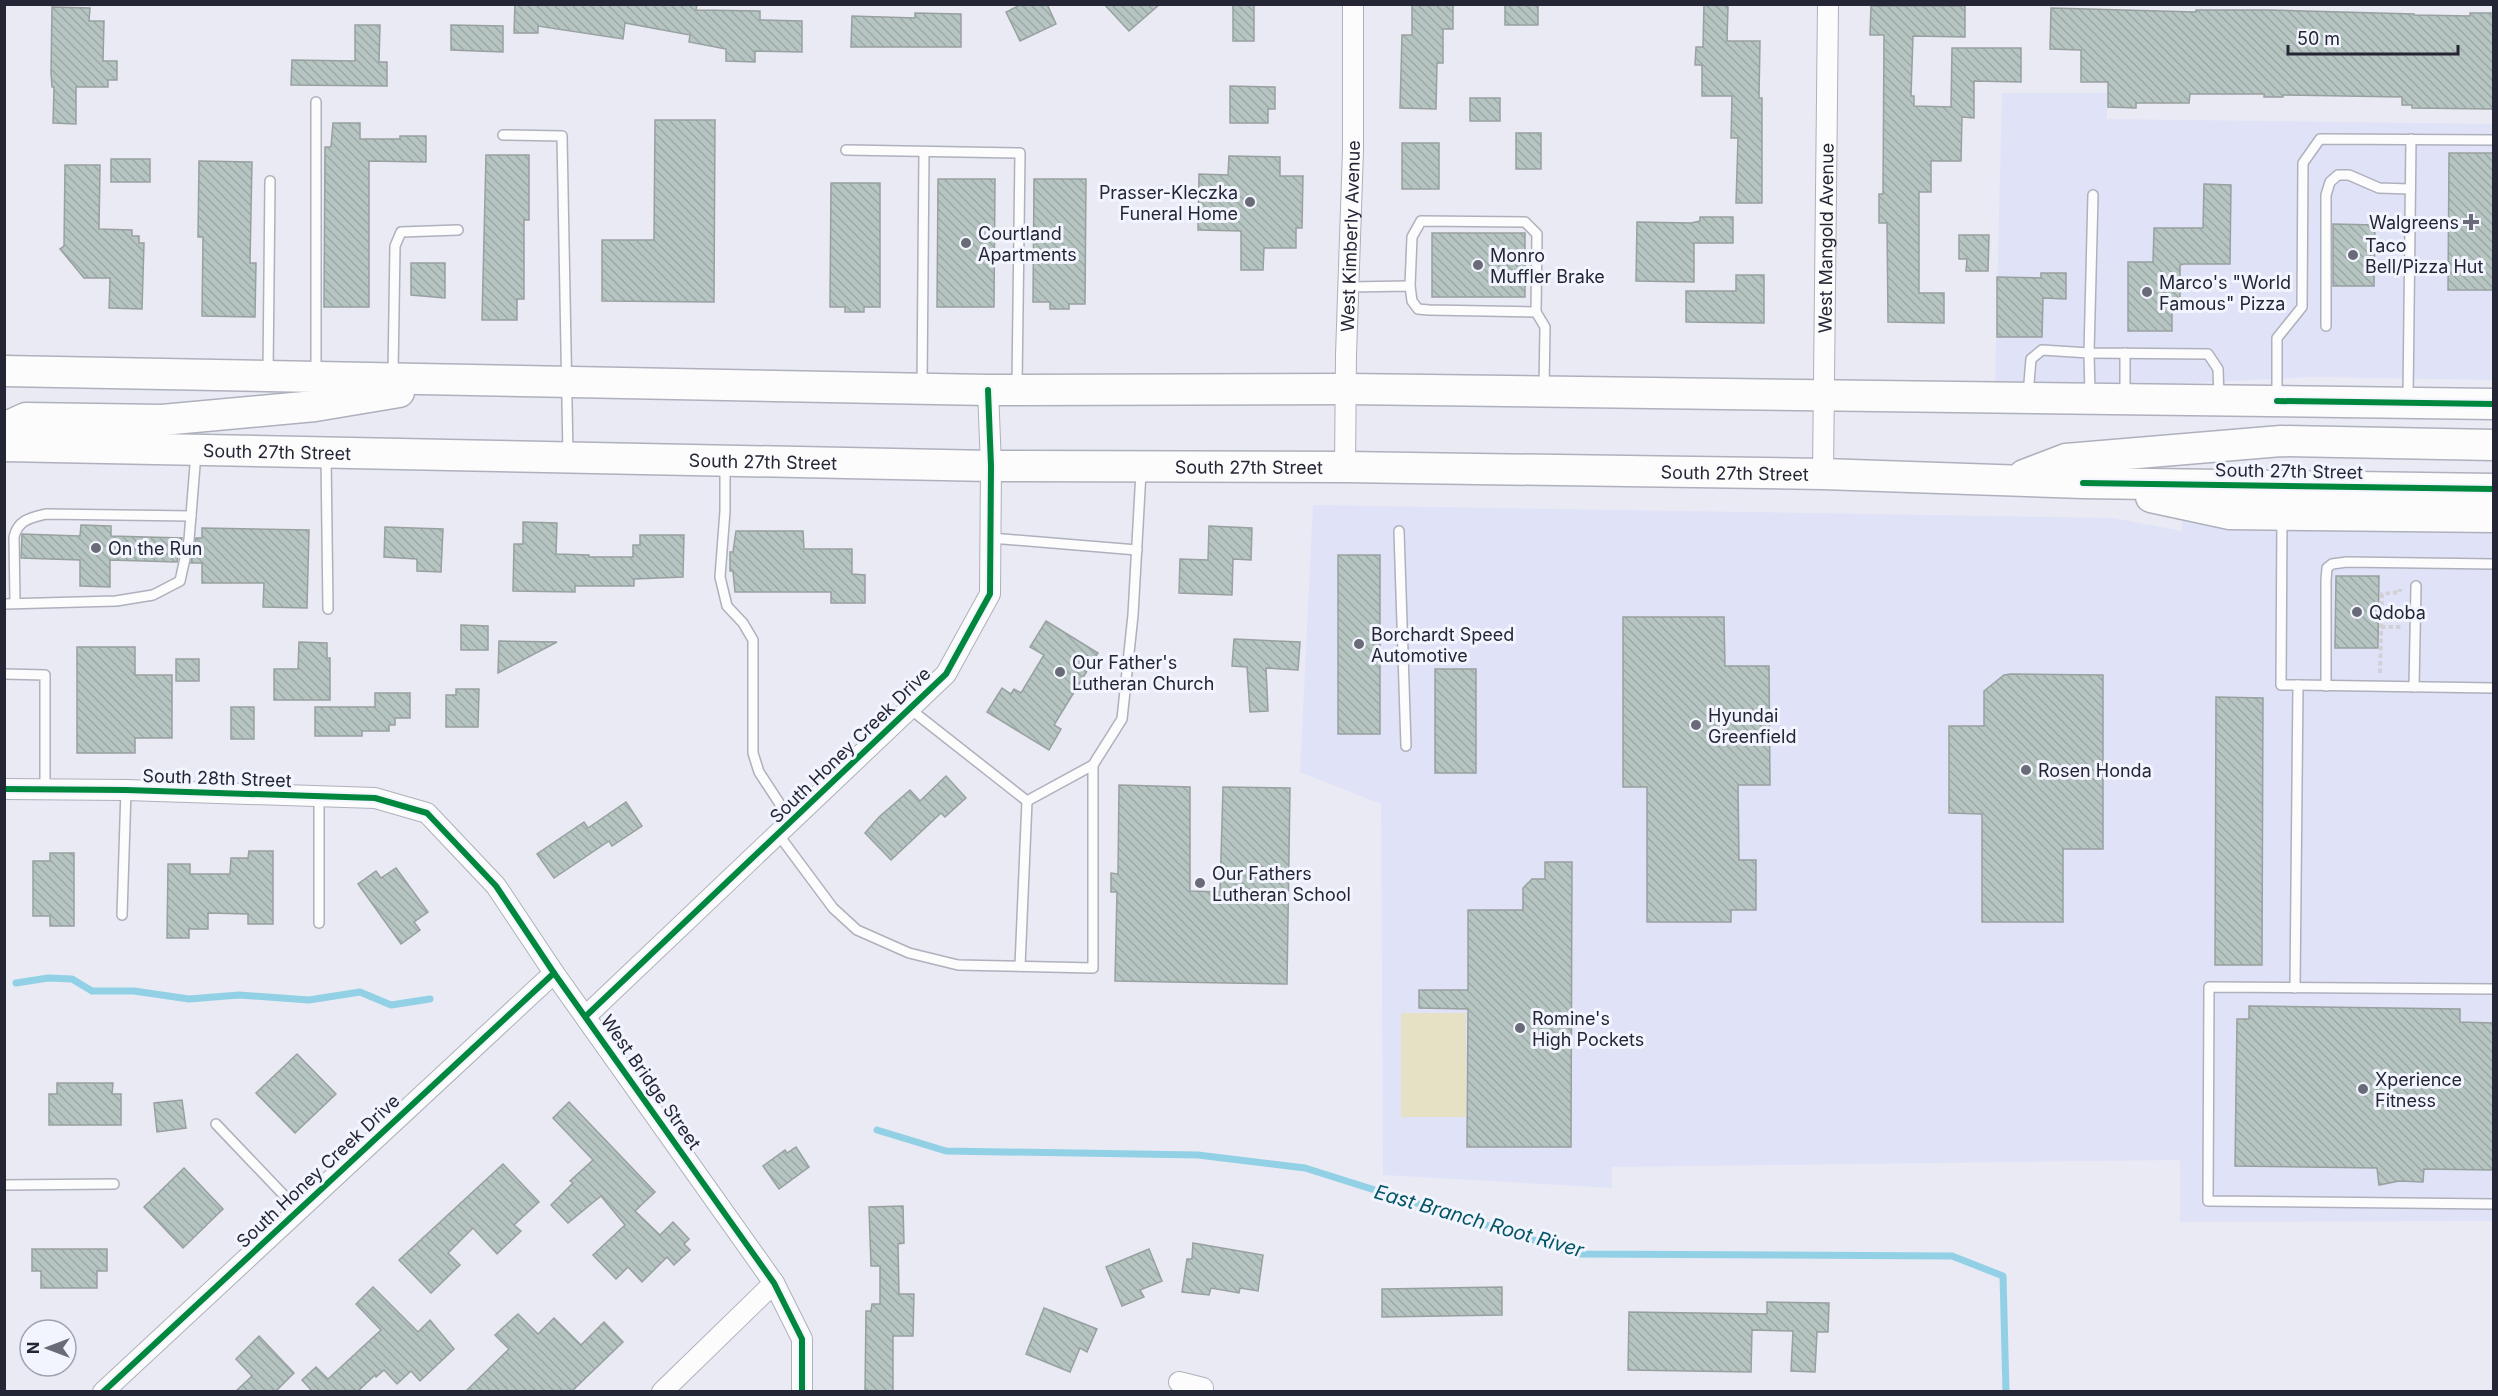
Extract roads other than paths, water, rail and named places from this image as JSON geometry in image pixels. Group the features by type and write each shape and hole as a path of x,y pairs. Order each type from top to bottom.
{"main road":[{"path":"4,370 316,376 393,385 470,380 1003,390 1346,389 2493,404"},
{"path":"4,428 26,418 162,420 315,405 393,385"},
{"path":"2010,480 2066,459 2281,441 2493,445"},
{"name":"South 27th Street","path":"4,446 992,466 1345,467 1823,474 2083,483 2230,514 2282,500 2493,489"},
{"path":"2282,500 2493,518"}],"street":[{"name":"West Kimberly Avenue","path":"1345,467 1353,150 1353,4"},
{"name":"West Mangold Avenue","path":"1823,474 1828,4"},
{"name":"South Honey Creek Drive","path":"586,1016 946,674 990,594 992,466 1003,390"},
{"name":"South 28th Street","path":"4,789 126,790 375,798 427,813"},
{"name":"West Bridge Street","path":"427,813 496,886 554,973 774,1283 802,1339 802,1392"},
{"name":"South Honey Creek Drive","path":"103,1392 554,973"},
{"path":"662,1392 774,1283"},
{"path":"1179,1382 1203,1388 1203,1392"}],"lane":[{"path":"316,102 316,376"},
{"path":"502,135 562,136 568,457"},
{"path":"2277,401 2277,338 2302,307 2303,164 2320,140 2493,140"},
{"path":"2408,403 2411,140"},
{"path":"846,150 1020,153 1003,390"},
{"path":"922,388 924,152"},
{"path":"2326,326 2326,195 2331,183 2338,175 2349,175 2379,188 2410,189"},
{"path":"268,376 270,181"},
{"path":"2090,398 2093,195"},
{"path":"1536,312 1418,309 1412,301 1410,286 1412,237 1421,221 1525,222 1537,234 1536,312 1545,327 1544,391"},
{"path":"393,385 395,246 401,232 458,230"},
{"path":"1348,287 1410,286"},
{"path":"2028,398 2031,359 2042,350 2089,353 2208,354 2218,369 2219,400"},
{"path":"2124,353 2124,399"},
{"path":"4,604 117,601 153,595 180,581 189,540 196,450"},
{"path":"326,453 328,609"},
{"path":"725,460 725,511 720,577 727,606 743,623 753,640 753,753 759,772 785,828 833,908 857,930 909,953 958,965 1094,968 1093,765"},
{"path":"1028,801 1093,765 1122,719 1133,615 1141,466"},
{"path":"2282,500 2281,685 2493,688"},
{"path":"15,603 14,537 16,528 26,519 46,514 191,516"},
{"path":"1399,531 1406,746"},
{"path":"991,538 1137,550"},
{"path":"2326,686 2327,568 2335,563 2493,564"},
{"path":"2414,687 2416,586"},
{"path":"4,674 45,675 45,789"},
{"path":"2295,988 2298,685"},
{"path":"910,709 1028,801"},
{"path":"122,915 126,790"},
{"path":"319,798 319,923"},
{"path":"1020,966 1028,801"},
{"path":"2493,989 2209,987 2208,1201 2493,1204"},
{"path":"216,1124 298,1210"},
{"path":"4,1185 114,1184"}],"waterway":[{"name":"East Branch Root River","path":"16,983 48,978 72,979 92,991 134,991 189,999 239,995 309,1000 360,992 391,1005 430,999"},
{"name":"East Branch Root River","path":"877,1130 946,1151 1198,1155 1305,1168 1578,1254 1952,1256 2003,1276 2006,1392"}],"place":[{"name":"Prasser-Kleczka Funeral Home","path":"1250,202"},
{"name":"Walgreens","path":"2471,222"},
{"name":"Courtland Apartments","path":"966,243"},
{"name":"Taco Bell/Pizza Hut","path":"2353,255"},
{"name":"Monro Muffler Brake","path":"1478,265"},
{"name":"Marco's \"World Famous\" Pizza","path":"2147,292"},
{"name":"On the Run","path":"96,548"},
{"name":"Qdoba","path":"2357,612"},
{"name":"Borchardt Speed Automotive","path":"1359,644"},
{"name":"Our Father's Lutheran Church","path":"1060,672"},
{"name":"Hyundai Greenfield","path":"1696,725"},
{"name":"Rosen Honda","path":"2026,770"},
{"name":"Our Fathers Lutheran School","path":"1200,883"},
{"name":"Romine's High Pockets","path":"1520,1028"},
{"name":"Xperience Fitness","path":"2363,1089"}]}
